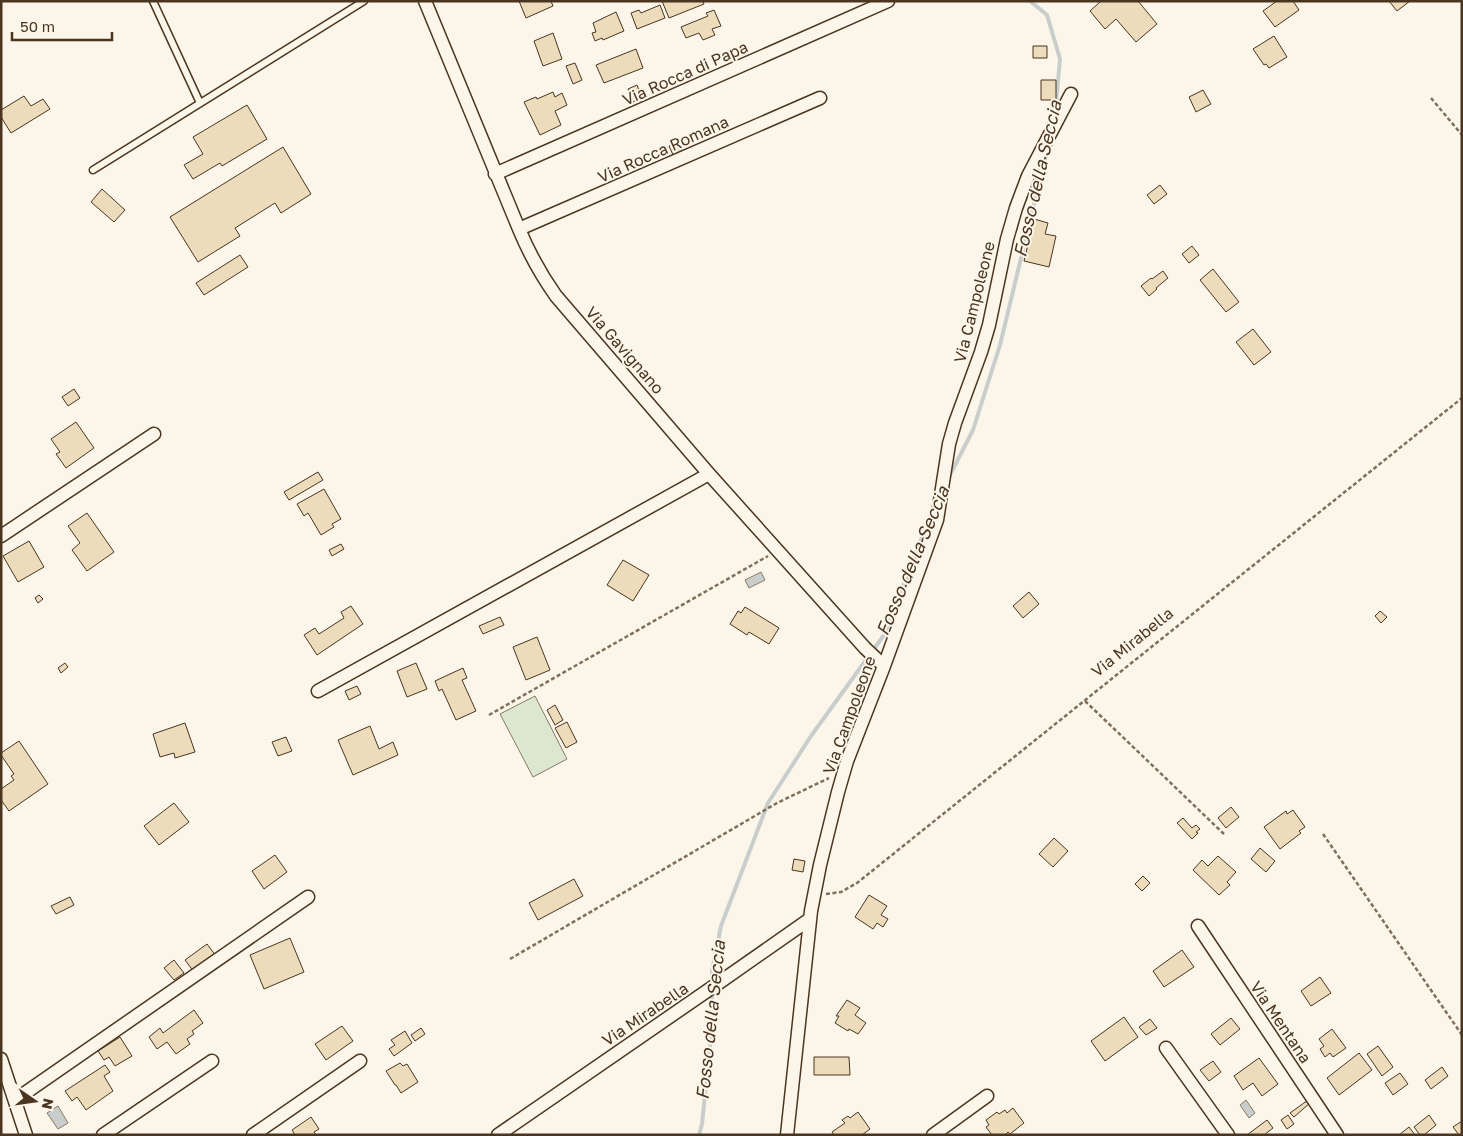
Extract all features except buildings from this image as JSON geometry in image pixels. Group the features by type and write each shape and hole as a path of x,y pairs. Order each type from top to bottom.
{"street":[{"name":"Via Gavignano","path":"425,1 519,229 538,269 556,296 709,474 865,648 884,666"},
{"name":"Via Rocca di Papa","path":"495,174 888,1"},
{"name":"Via Campoleone","path":"787,1135 810,919 814,892 832,814 844,771 933,531 940,505 953,430 990,319 1004,252 1016,208 1026,181 1071,94"},
{"name":"Via Rocca Romana","path":"519,229 820,98"},
{"path":"1,536 154,434"},
{"path":"318,691 709,474"},
{"path":"14,1100 308,897"},
{"name":"Via Mirabella","path":"498,1135 810,919"},
{"name":"Via Mentana","path":"1198,926 1337,1135"},
{"path":"1166,1048 1228,1135"},
{"path":"1,1059 26,1135"},
{"path":"103,1135 212,1061"},
{"path":"253,1135 360,1061"},
{"path":"933,1135 988,1096"}],"lane":[{"path":"153,1 200,103"},
{"path":"93,170 364,1"}],"path":[{"path":"1431,98 1462,135"},
{"name":"Via Mirabella","path":"814,892 836,893 858,883 1462,398"},
{"path":"488,715 778,551"},
{"path":"1085,701 1224,834"},
{"path":"510,959 777,802 844,771"},
{"path":"1323,834 1462,1035"}],"green space":[{"path":"535,696 567,759 533,777 500,714"}],"shaded area":[{"path":"761,572 765,580 749,588 745,580"},
{"path":"1246,1100 1255,1113 1249,1118 1240,1105"},
{"path":"58,1106 68,1123 58,1129 47,1113"}],"waterway":[{"name":"Fosso della Seccia","path":"1030,1 1047,15 1060,59 1055,114"},
{"name":"Fosso della Seccia","path":"949,477 973,430 1000,345 1046,155"},
{"name":"Fosso della Seccia","path":"712,983 712,971 721,926 768,803 811,736 884,635 934,506"},
{"name":"Fosso della Seccia","path":"699,1135 702,1124 711,1037 712,990"}]}
